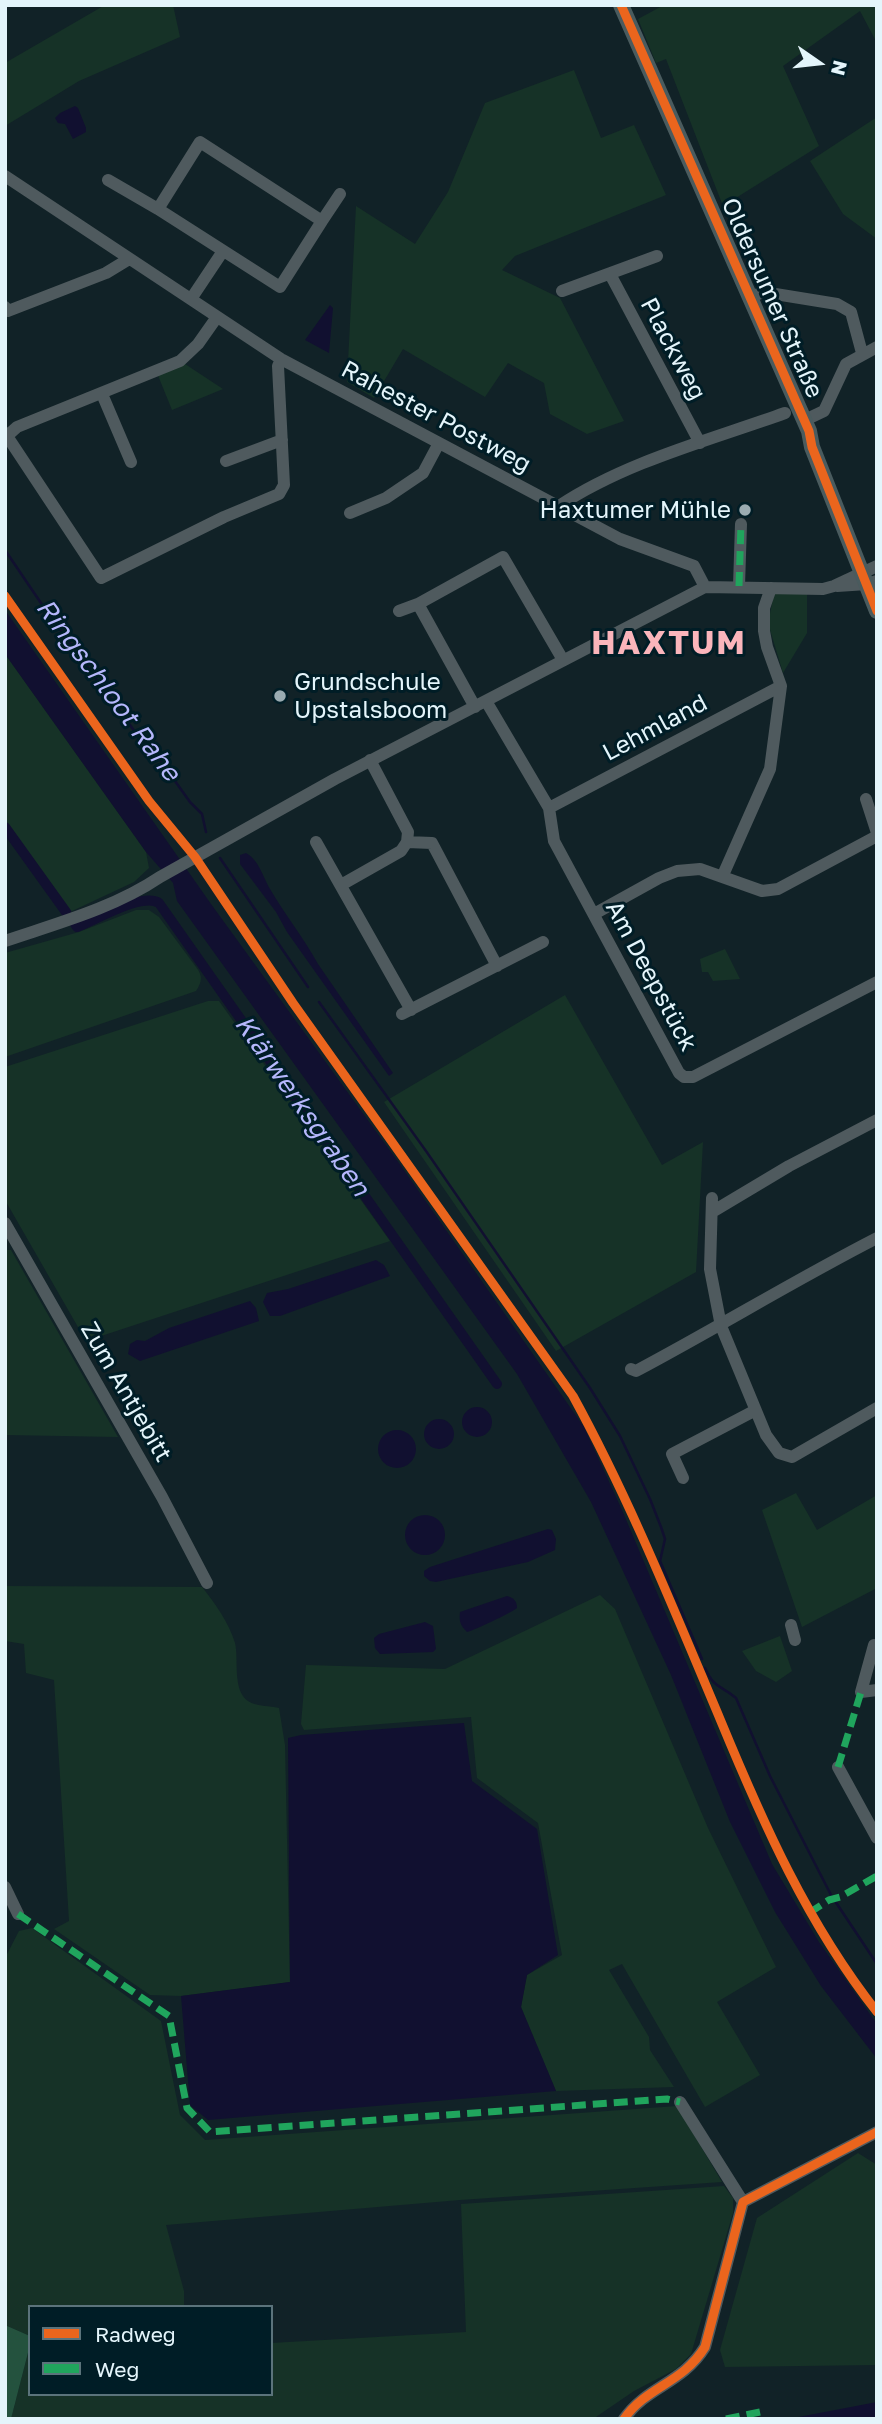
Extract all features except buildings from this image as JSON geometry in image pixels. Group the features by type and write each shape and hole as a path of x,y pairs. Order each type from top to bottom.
{"main road":[{"name":"Oldersumer Straße","path":"621,5 807,426 822,444 872,575 877,611"}],"street":[{"path":"158,209 200,142 322,221"},
{"name":"Rahester Postweg","path":"5,176 282,359 621,539 694,566 705,587"},
{"path":"108,180 280,287 340,194"},
{"path":"191,299 223,251"},
{"name":"Plackweg","path":"562,291 657,256"},
{"path":"5,307 8,311 106,272 129,260"},
{"name":"Plackweg","path":"610,274 700,443"},
{"path":"751,297 762,292 837,304 851,312 862,353"},
{"path":"216,317 198,344 180,361 18,427 6,435 101,578 224,517 279,494 284,485 278,366 282,359"},
{"path":"807,426 824,411 846,364 877,347"},
{"path":"102,394 131,462"},
{"path":"559,506 624,471 785,413"},
{"path":"226,461 282,440"},
{"path":"350,513 386,498 423,473 439,443"},
{"path":"739,586 741,524"},
{"path":"399,611 418,604 503,557 563,660"},
{"path":"5,941 139,891 370,760 705,587 823,589 872,575"},
{"path":"723,875 771,769 781,686 766,648 764,631 764,608 771,587"},
{"name":"Am Deepstück","path":"418,604 549,808 554,841 679,1073 684,1077 693,1077 877,982"},
{"name":"Lehmland","path":"549,808 781,686"},
{"path":"341,885 401,851 407,842 408,832 370,760"},
{"path":"594,914 677,871 700,869 762,891 778,889 877,834 866,799"},
{"path":"316,842 406,1012 542,942"},
{"path":"407,842 432,843 497,966"},
{"path":"712,1212 789,1166 875,1126"},
{"path":"712,1198 710,1269 720,1326 754,1411 779,1453 792,1457 877,1408"},
{"name":"Zum Antjebitt","path":"5,1223 162,1497 208,1583"},
{"path":"631,1369 636,1371 877,1238"},
{"path":"683,1478 672,1454 754,1411"},
{"path":"791,1625 795,1640"},
{"path":"874,1645 861,1692 877,1690"},
{"path":"838,1767 877,1838"},
{"path":"5,1887 18,1914"},
{"path":"624,2419 640,2400 678,2377 696,2362 705,2347 743,2202 680,2102"},
{"path":"743,2202 877,2132"}],"green space":[{"path":"105,5 173,5 180,37 79,81 5,126 5,63"},
{"path":"664,5 877,5 877,43 860,11 783,66 819,146 723,206 666,59 656,63 638,19"},
{"path":"574,70 601,138 634,125 666,195 515,256 502,270 560,298 624,421 587,434 550,414 544,383 508,363 485,397 403,349 374,398 347,382 356,206 415,244 448,192 485,103"},
{"path":"877,117 877,239 843,214 810,161"},
{"path":"182,362 223,389 172,410 157,373"},
{"path":"774,594 807,594 807,633 783,673 768,623"},
{"path":"5,654 146,852 149,868 134,882 72,911 66,908 5,821"},
{"path":"136,910 149,910 159,917 200,973 196,991 5,1057 5,953 79,932"},
{"path":"725,949 740,979 713,981 708,972 702,972 700,959"},
{"path":"565,995 662,1165 703,1142 696,1272 556,1351 384,1102"},
{"path":"208,1001 219,1001 390,1241 86,1341 5,1200 5,1067"},
{"path":"5,1250 11,1250 118,1437 5,1435"},
{"path":"796,1493 817,1530 877,1495 877,1588 802,1627 762,1510"},
{"path":"5,1586 202,1587 212,1600 235,1643 238,1682 243,1696 255,1704 279,1708 285,1745 290,1982 181,1996 150,1995 54,1929 69,1921 54,1680 26,1673 24,1644 5,1641"},
{"path":"600,1595 615,1609 708,1828 776,1967 717,2002 760,2075 705,2107 622,1964 609,1970 649,2037 650,2050 674,2087 556,2091 521,2007 527,1975 562,1955 538,1823 477,1778 471,1717 304,1730 301,1724 306,1665 445,1669"},
{"path":"780,1636 792,1671 776,1682 756,1671 742,1651"},
{"path":"32,1928 161,2021 180,2115 205,2140 677,2106 722,2182 460,2200 166,2225 184,2291 184,2305 28,2305 28,2335 5,2325 5,1958 19,1931"},
{"path":"858,2153 877,2165 877,2365 725,2367 720,2350 757,2218"},
{"path":"724,2186 733,2198 733,2213 691,2354 676,2369 634,2391 593,2419 11,2419 28,2353 28,2396 273,2396 273,2343 466,2332 461,2204"},
{"path":"5,2325 28,2335 28,2353 11,2419 5,2419"}],"shaded area":[{"path":"75,106 86,132 73,139 65,124 58,123 55,118"},
{"path":"330,305 333,308 329,353 305,340"},
{"path":"5,610 584,1427 622,1510 772,1864 819,1942 877,2024 877,2059 821,1986 775,1912 730,1822 671,1675 591,1502 517,1374 177,901 173,883 146,852 5,654"},
{"path":"246,853 257,864 318,964 393,1073 389,1076 240,864 240,855"},
{"path":"376,1260 384,1265 390,1276 280,1316 270,1316 263,1302 267,1293 288,1289"},
{"path":"250,1301 256,1308 259,1321 140,1361 128,1354 130,1344 137,1340 145,1341 169,1328"},
{"path":"477,1407 483,1408 491,1416 491,1428 483,1436 477,1437 471,1436 463,1428 462,1422 463,1416 471,1408"},
{"path":"439,1419 445,1420 453,1428 453,1440 445,1448 439,1449 433,1448 425,1440 424,1434 425,1428 433,1420"},
{"path":"397,1430 411,1435 416,1449 411,1463 397,1468 383,1463 378,1449 383,1435"},
{"path":"425,1515 439,1521 445,1535 439,1549 425,1555 411,1549 405,1535 411,1521"},
{"path":"548,1529 552,1530 556,1539 555,1550 528,1562 436,1582 424,1576 424,1571 430,1567"},
{"path":"507,1596 515,1600 517,1608 471,1631 467,1632 463,1627 460,1612"},
{"path":"425,1622 433,1626 436,1649 433,1652 380,1654 375,1648 374,1638 379,1634"},
{"path":"464,1723 472,1781 537,1829 558,1955 527,1975 521,2007 556,2091 208,2120 190,2105 181,1996 290,1982 288,1738"},
{"path":"877,2402 877,2419 788,2419"}],"waterway":[{"name":"Ringschloot Rahe","path":"5,550 138,736 150,746 190,802 202,814 206,832"},
{"name":"Klärwerksgraben","path":"5,827 66,912"},
{"path":"220,858 308,987"},
{"name":"Klärwerksgraben","path":"75,924 77,927 142,901 159,903 497,1384"},
{"path":"319,1002 426,1151 590,1388 620,1436 661,1527 665,1539 660,1561 702,1659"},
{"path":"705,1668 715,1683 736,1698 770,1776 831,1895 877,1964"}],"marked path":[{"path":"739,586 741,524"},
{"path":"838,1767 861,1692"},
{"path":"809,1913 877,1876"},
{"path":"18,1914 169,2016 187,2108 210,2132 667,2099 680,2102"},
{"path":"726,2419 760,2412"}],"cycle path":[{"path":"621,5 809,431 812,447 877,611"},
{"path":"5,596 149,801 195,857 293,1003 573,1396 632,1515 788,1871 829,1943 877,2012"},
{"path":"624,2419 643,2399 686,2369 705,2347 743,2202 877,2132"}],"place":[{"name":"Haxtumer Mühle","path":"745,510"},
{"name":"Grundschule Upstalsboom","path":"280,696"}],"district":[{"name":"HAXTUM","path":"669,644"}]}
